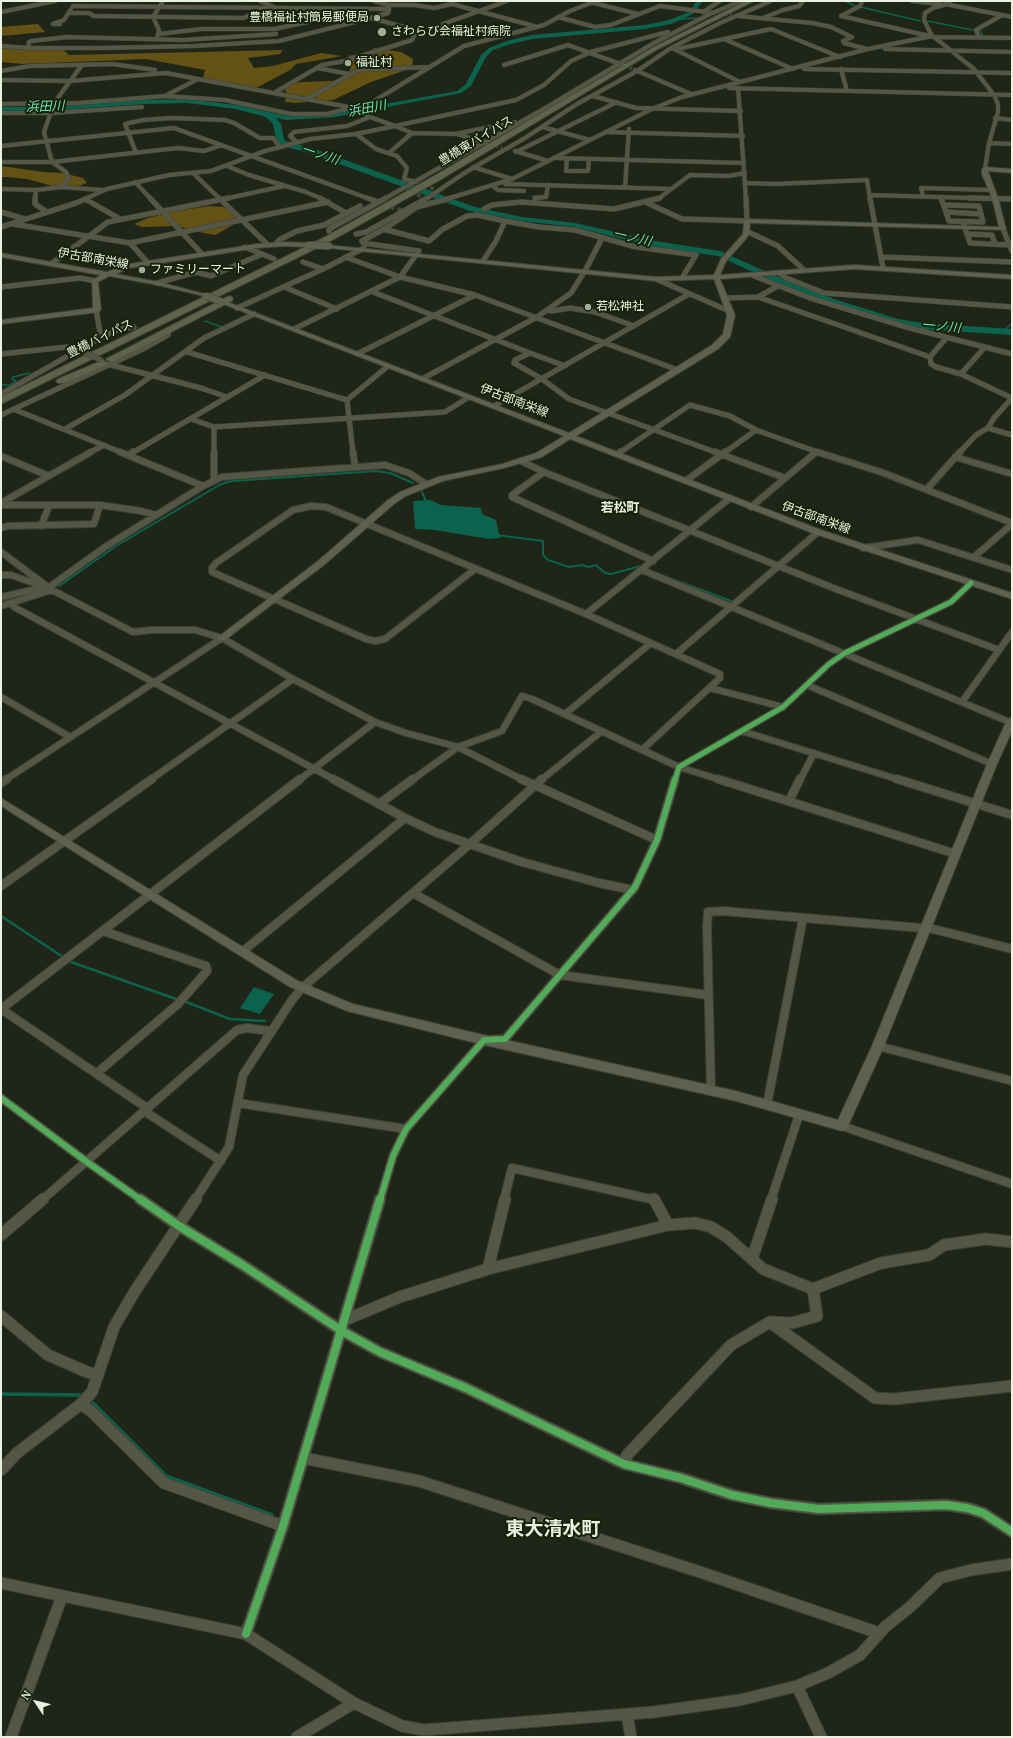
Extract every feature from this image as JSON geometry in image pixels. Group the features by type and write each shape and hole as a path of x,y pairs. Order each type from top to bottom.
{"highway":[{"name":"豊橋東バイパス","path":"420,190 492,144 656,48 751,1"},
{"path":"300,264 350,237 492,144"},
{"path":"206,297 274,259 420,190"},
{"path":"1,399 84,352 134,327 206,297 319,243 420,190"},
{"path":"1,406 108,362 235,296"},
{"name":"豊橋バイパス","path":"1,399 206,297"}],"street":[{"path":"1,12 55,1"},
{"path":"60,24 53,24 64,20 77,1"},
{"path":"153,17 163,1"},
{"path":"159,34 201,29 274,29 308,22 260,1"},
{"path":"374,1 388,7"},
{"path":"443,24 507,1"},
{"path":"586,1 638,14"},
{"path":"701,11 720,1"},
{"path":"420,190 492,144 520,121 622,64 675,32 741,1"},
{"path":"276,244 279,240 297,231 324,225 346,213 374,201 420,190 473,167 507,149 673,49 720,23 739,16 770,1"},
{"path":"762,18 799,6 803,1"},
{"path":"862,1 860,6 841,16 933,37 1012,38"},
{"path":"912,1 944,4 1012,17"},
{"path":"956,1 929,10 924,16 925,25 933,37 953,51 976,72 994,95 998,104 998,112 995,118 989,143 985,174 995,198 1003,229 1012,251"},
{"path":"1,104 54,104 165,96 225,100 292,114 319,115 355,108 371,103 464,46 536,27 594,2"},
{"path":"74,6 276,8 388,7 414,5 434,8 452,4 536,27"},
{"path":"558,17 595,26 611,25 663,5 716,13"},
{"path":"1,46 28,48 151,47 279,41 388,13 388,7"},
{"path":"69,13 89,13 94,16 244,18 247,16 289,14"},
{"path":"732,15 812,23 834,28 852,37 843,41 844,43 869,49 1012,52"},
{"path":"979,38 976,30 1002,15"},
{"path":"153,17 159,34"},
{"path":"274,93 316,68 400,45 412,40 415,34 411,29 371,18"},
{"path":"224,29 228,44"},
{"path":"274,29 279,41"},
{"path":"673,49 773,29 840,57"},
{"path":"1,227 85,199 103,190 169,175 193,174 227,166 252,156 310,139 356,134 503,104 516,100 544,85 571,61 591,52 670,31 675,32"},
{"path":"151,47 159,34"},
{"path":"28,48 29,42 31,41 68,37 183,40 276,34"},
{"path":"418,254 419,251 362,242 364,239 383,230 407,212 417,207 500,184 556,158 652,109 692,94 869,49 933,37"},
{"path":"724,39 792,69 1012,73"},
{"path":"504,65 565,45 571,45 622,64"},
{"path":"673,49 740,82"},
{"path":"1,71 23,66 120,64 355,108 363,114 412,133 455,134 520,121"},
{"path":"62,187 70,178 66,172 52,162 44,132 54,104 82,65"},
{"path":"307,99 358,70 430,67"},
{"path":"316,68 349,74"},
{"path":"632,69 692,94"},
{"path":"841,69 847,91"},
{"path":"1,80 70,81 162,72"},
{"path":"165,96 198,79"},
{"path":"719,87 1012,95"},
{"path":"1,784 222,638 321,563 397,498 426,484 452,476 504,466 539,455 678,370 722,340 729,328 731,315 716,277 718,267 744,239 747,221 741,111 738,88"},
{"path":"593,96 636,108 741,111"},
{"path":"516,152 617,102"},
{"path":"1,113 51,113 142,107"},
{"path":"296,143 290,136 294,132 347,126 370,117"},
{"path":"136,152 125,124 143,120 171,118 216,119 234,123 260,138 273,138 281,147"},
{"path":"995,118 1012,120"},
{"path":"626,187 630,120"},
{"path":"542,127 590,140"},
{"path":"1,146 174,128 374,201"},
{"path":"606,132 629,134 742,136"},
{"path":"389,153 412,133"},
{"path":"356,134 376,149 397,156 406,164 407,168 404,179 437,202"},
{"path":"455,134 548,161"},
{"path":"989,143 1012,144"},
{"path":"1,162 52,162 181,148 206,151 222,145"},
{"path":"556,158 744,163"},
{"path":"567,158 566,171 588,171 589,158"},
{"path":"227,166 306,192 328,202 346,213"},
{"path":"473,167 512,179"},
{"path":"985,170 1012,171"},
{"path":"521,200 611,209 658,199 690,176 728,176 745,173"},
{"path":"193,174 268,245"},
{"path":"745,183 776,184 867,180 883,268"},
{"path":"135,182 202,254"},
{"path":"500,184 671,189"},
{"path":"521,200 526,184"},
{"path":"484,208 492,205 546,197 548,185"},
{"path":"51,264 108,222 163,212 284,186"},
{"path":"493,186 498,190 524,191"},
{"path":"1,190 36,190 62,187 103,190"},
{"path":"923,196 921,188 992,190"},
{"path":"36,190 35,204 47,212"},
{"path":"420,190 451,198"},
{"path":"870,195 1012,199"},
{"path":"941,197 949,221 965,228 992,235 995,244"},
{"path":"85,199 120,219"},
{"path":"12,223 130,243 328,202"},
{"path":"645,202 682,219 1003,229"},
{"path":"944,205 979,206 983,222 965,228"},
{"path":"1,212 25,219"},
{"path":"946,212 981,214"},
{"path":"383,230 429,241 443,229 467,216 477,215 539,227 575,230 636,247 696,255 682,278"},
{"path":"483,261 496,241 505,221"},
{"path":"965,228 972,243 1010,245"},
{"path":"746,231 778,246 804,270"},
{"path":"422,379 537,317 571,293 586,269 602,238"},
{"path":"130,243 148,263"},
{"path":"1,287 80,278 95,281 124,267 245,247 276,244 364,248 656,279 756,275 854,267 1012,277"},
{"path":"245,247 260,255 274,259"},
{"path":"237,308 348,258 364,248"},
{"path":"294,329 373,292 400,277 418,254"},
{"name":"伊古部南栄線","path":"1,255 157,283 221,302 687,480 751,507 818,532 1012,596"},
{"path":"157,283 196,272 211,276 260,255"},
{"path":"882,257 1012,262"},
{"path":"348,258 400,277 475,295 678,370"},
{"path":"300,264 323,269"},
{"path":"777,273 786,278 824,292 1012,307"},
{"path":"756,275 778,286 810,298 985,348 1012,354"},
{"path":"656,279 729,311"},
{"path":"95,281 96,310 100,332 104,336"},
{"path":"758,297 778,286"},
{"path":"284,288 337,309"},
{"path":"373,292 565,366"},
{"path":"494,406 689,294"},
{"path":"357,354 475,295"},
{"path":"725,298 758,297 930,357"},
{"path":"547,310 552,311 570,308 595,312 634,326"},
{"path":"1,322 96,310"},
{"path":"65,429 125,395 187,352 204,338 254,314"},
{"path":"1,394 84,352 104,336 120,329 134,327"},
{"path":"927,489 976,435 988,428 994,418 1012,398 961,374 931,364 930,357 947,337"},
{"path":"1,354 66,347 153,376 201,388 227,397"},
{"path":"961,374 985,348"},
{"path":"187,352 347,400"},
{"path":"530,353 515,360 514,363 542,379 569,399 785,478"},
{"path":"1,415 108,362"},
{"path":"347,400 388,366"},
{"path":"129,455 265,375"},
{"path":"191,419 214,427 445,412 469,397"},
{"path":"347,400 348,419 355,467"},
{"path":"618,454 690,405 730,416 756,430 816,452 881,472 1012,524 974,557"},
{"path":"13,409 203,486"},
{"path":"214,427 214,480"},
{"path":"988,428 1012,435"},
{"path":"687,480 756,430"},
{"path":"1,504 104,445"},
{"path":"751,507 816,452"},
{"path":"1,456 49,476"},
{"path":"955,457 1012,474"},
{"path":"521,461 544,472 692,530 836,589 999,650"},
{"path":"1,606 13,604 47,588 105,547 214,480 228,476 385,464 409,473 426,484"},
{"path":"544,472 512,495 512,497 653,561"},
{"path":"586,614 730,498"},
{"path":"1,504 49,506 100,505 141,511 156,515"},
{"path":"1,528 8,526 94,524 100,505"},
{"path":"41,526 49,506"},
{"path":"475,569 385,639 376,641 366,639 212,572 212,568 216,563 294,510 303,507 326,507 586,614 720,674 720,678 710,688 643,749"},
{"path":"676,654 818,532"},
{"path":"863,548 918,540 1012,570"},
{"path":"1,552 47,588"},
{"path":"642,570 1011,722 976,802 878,1046 842,1126"},
{"path":"1,575 11,575 47,588 133,632 152,630 196,630 222,638 293,679 375,722 406,733 458,747 534,786 657,840"},
{"path":"246,1634 283,1526 393,1156 406,1129 484,1040 505,1039 632,890 657,840 679,767 783,706 829,664 845,653 951,602 971,583"},
{"path":"1,597 47,588"},
{"path":"13,604 14,607 405,818 435,832 471,843 522,862 599,883 632,890"},
{"path":"962,702 1012,632"},
{"path":"565,714 651,643"},
{"path":"1,886 293,679"},
{"path":"807,685 992,764"},
{"path":"710,688 783,706"},
{"path":"379,804 458,747 502,731 522,696 532,699 643,749 679,767 956,854"},
{"path":"1,697 70,737"},
{"path":"221,1161 145,1110 97,1073 1,1009 375,722"},
{"path":"1,1470 17,1453 81,1404 92,1392 114,1327 135,1290 179,1226 229,1147 244,1075 270,1031 292,1000 302,988 471,843 534,786 602,731"},
{"path":"742,731 976,802 1012,815"},
{"path":"789,801 814,753"},
{"path":"1,801 149,895 302,988 351,1008 484,1040 711,1090 842,1126 1012,1184"},
{"path":"242,952 405,818"},
{"path":"413,893 560,975 708,995"},
{"path":"711,1090 708,995 708,912 722,911 926,928 1012,948"},
{"path":"767,1105 803,918"},
{"path":"97,1073 178,1004 207,971 206,966 103,931"},
{"path":"1,1236 237,1030 247,1028 270,1031"},
{"path":"878,1046 1012,1081"},
{"path":"1,1098 87,1162 179,1226 241,1264 342,1331 380,1352 466,1388 624,1464 681,1478 732,1495 771,1503 819,1509 946,1505 967,1508 983,1513 1012,1532"},
{"path":"238,1102 406,1129"},
{"path":"752,1258 799,1115"},
{"path":"488,1269 512,1168 655,1199 668,1226"},
{"path":"345,1320 400,1297 488,1269 668,1226 695,1223 711,1227 727,1237 763,1269 813,1289 881,1263 929,1255 944,1245 986,1239 1012,1242"},
{"path":"624,1464 627,1455 731,1345 770,1322 792,1323 817,1316 813,1289"},
{"path":"1,1316 48,1355 87,1372 98,1375"},
{"path":"770,1322 875,1398 894,1398 1012,1386"},
{"path":"81,1404 92,1412 164,1483 283,1526"},
{"path":"302,1458 419,1481 703,1573 879,1633"},
{"path":"1,1583 246,1634 354,1703 402,1726 424,1730 627,1715 740,1700 797,1686 828,1673 860,1655 885,1627 910,1607 940,1578 971,1570 1012,1564"},
{"path":"11,1737 62,1596"},
{"path":"797,1686 821,1737"},
{"path":"297,1737 354,1703"},
{"path":"627,1715 631,1737"}],"shaded area":[{"path":"38,24 45,32 1,36 1,27"},
{"path":"1,46 61,48 69,55 283,50 280,54 248,58 254,68 273,66 321,53 342,56 296,64 290,70 256,88 203,78 205,70 146,59 23,64 1,62"},
{"path":"375,48 401,52 413,59 412,68 371,82 333,100 295,103 285,102 287,94 283,85 287,83 332,81 340,78 348,73 351,68 348,56 364,53"},
{"path":"1,166 63,173 83,178 87,183 75,187 56,187 27,179 1,177"},
{"path":"209,206 225,207 232,214 242,220 215,235 178,226 142,227 134,224 148,218 170,212"},
{"path":"430,500 441,505 481,508 482,514 496,520 500,538 489,539 435,530 415,529 413,501"},
{"path":"254,987 274,994 260,1014 240,1008"}],"waterway":[{"name":"浜田川","path":"269,115 287,118 335,115 448,95 459,92 469,85 483,56 491,49 509,42 532,37 645,27 671,22 691,13 700,1"},
{"path":"845,1 855,6"},
{"path":"861,7 920,21"},
{"name":"浜田川","path":"681,19 698,18"},
{"path":"928,21 972,30"},
{"path":"980,31 983,36 986,36"},
{"name":"浜田川","path":"1,109 47,109 143,102 187,101 236,107 269,115"},
{"name":"一ノ川","path":"269,115 277,124 280,140 285,144 309,150 473,209 522,219 575,225 655,244 720,254 789,285 834,302 896,321 922,326 1012,332"},
{"path":"205,321 222,327"},
{"path":"1004,331 1012,323"},
{"path":"1,385 10,385 16,381 12,379 13,377 29,373"},
{"path":"59,586 116,546 221,484 232,481 376,471 390,473 413,483"},
{"path":"422,492 426,501"},
{"path":"496,535 543,541 543,555 548,560 569,567 582,565 589,567 596,565 605,573 611,574 641,566"},
{"path":"667,577 731,601"},
{"path":"1,600 27,595"},
{"path":"1,916 63,957"},
{"path":"71,962 179,1000"},
{"path":"186,1002 230,1019 265,1021"},
{"path":"1,1394 80,1395"},
{"path":"93,1403 166,1476 272,1515"}],"tunnel":[{"path":"718,13 732,15"},
{"path":"624,65 632,69"},
{"path":"489,144 502,147"},
{"path":"419,183 434,189"},
{"path":"406,190 423,197"},
{"path":"376,201 405,212"},
{"path":"81,354 89,350"}],"cycle path":[{"path":"246,1634 283,1526 393,1156 406,1129 484,1040 505,1039 635,887 657,840 679,767 783,707 829,664 845,653 951,602 971,583"},
{"path":"1,1098 87,1162 179,1226 241,1264 342,1331 380,1352 466,1388 624,1464 681,1478 732,1495 771,1503 819,1509 946,1505 967,1508 983,1513 1012,1532"}],"place":[{"name":"豊橋福祉村簡易郵便局","path":"377,18"},
{"name":"さわらび会福祉村病院","path":"382,32"},
{"name":"福祉村","path":"348,63"},
{"name":"ファミリーマート","path":"142,270"},
{"name":"若松神社","path":"588,307"}],"district":[{"name":"若松町","path":"620,508"},
{"name":"東大清水町","path":"553,1530"}]}
